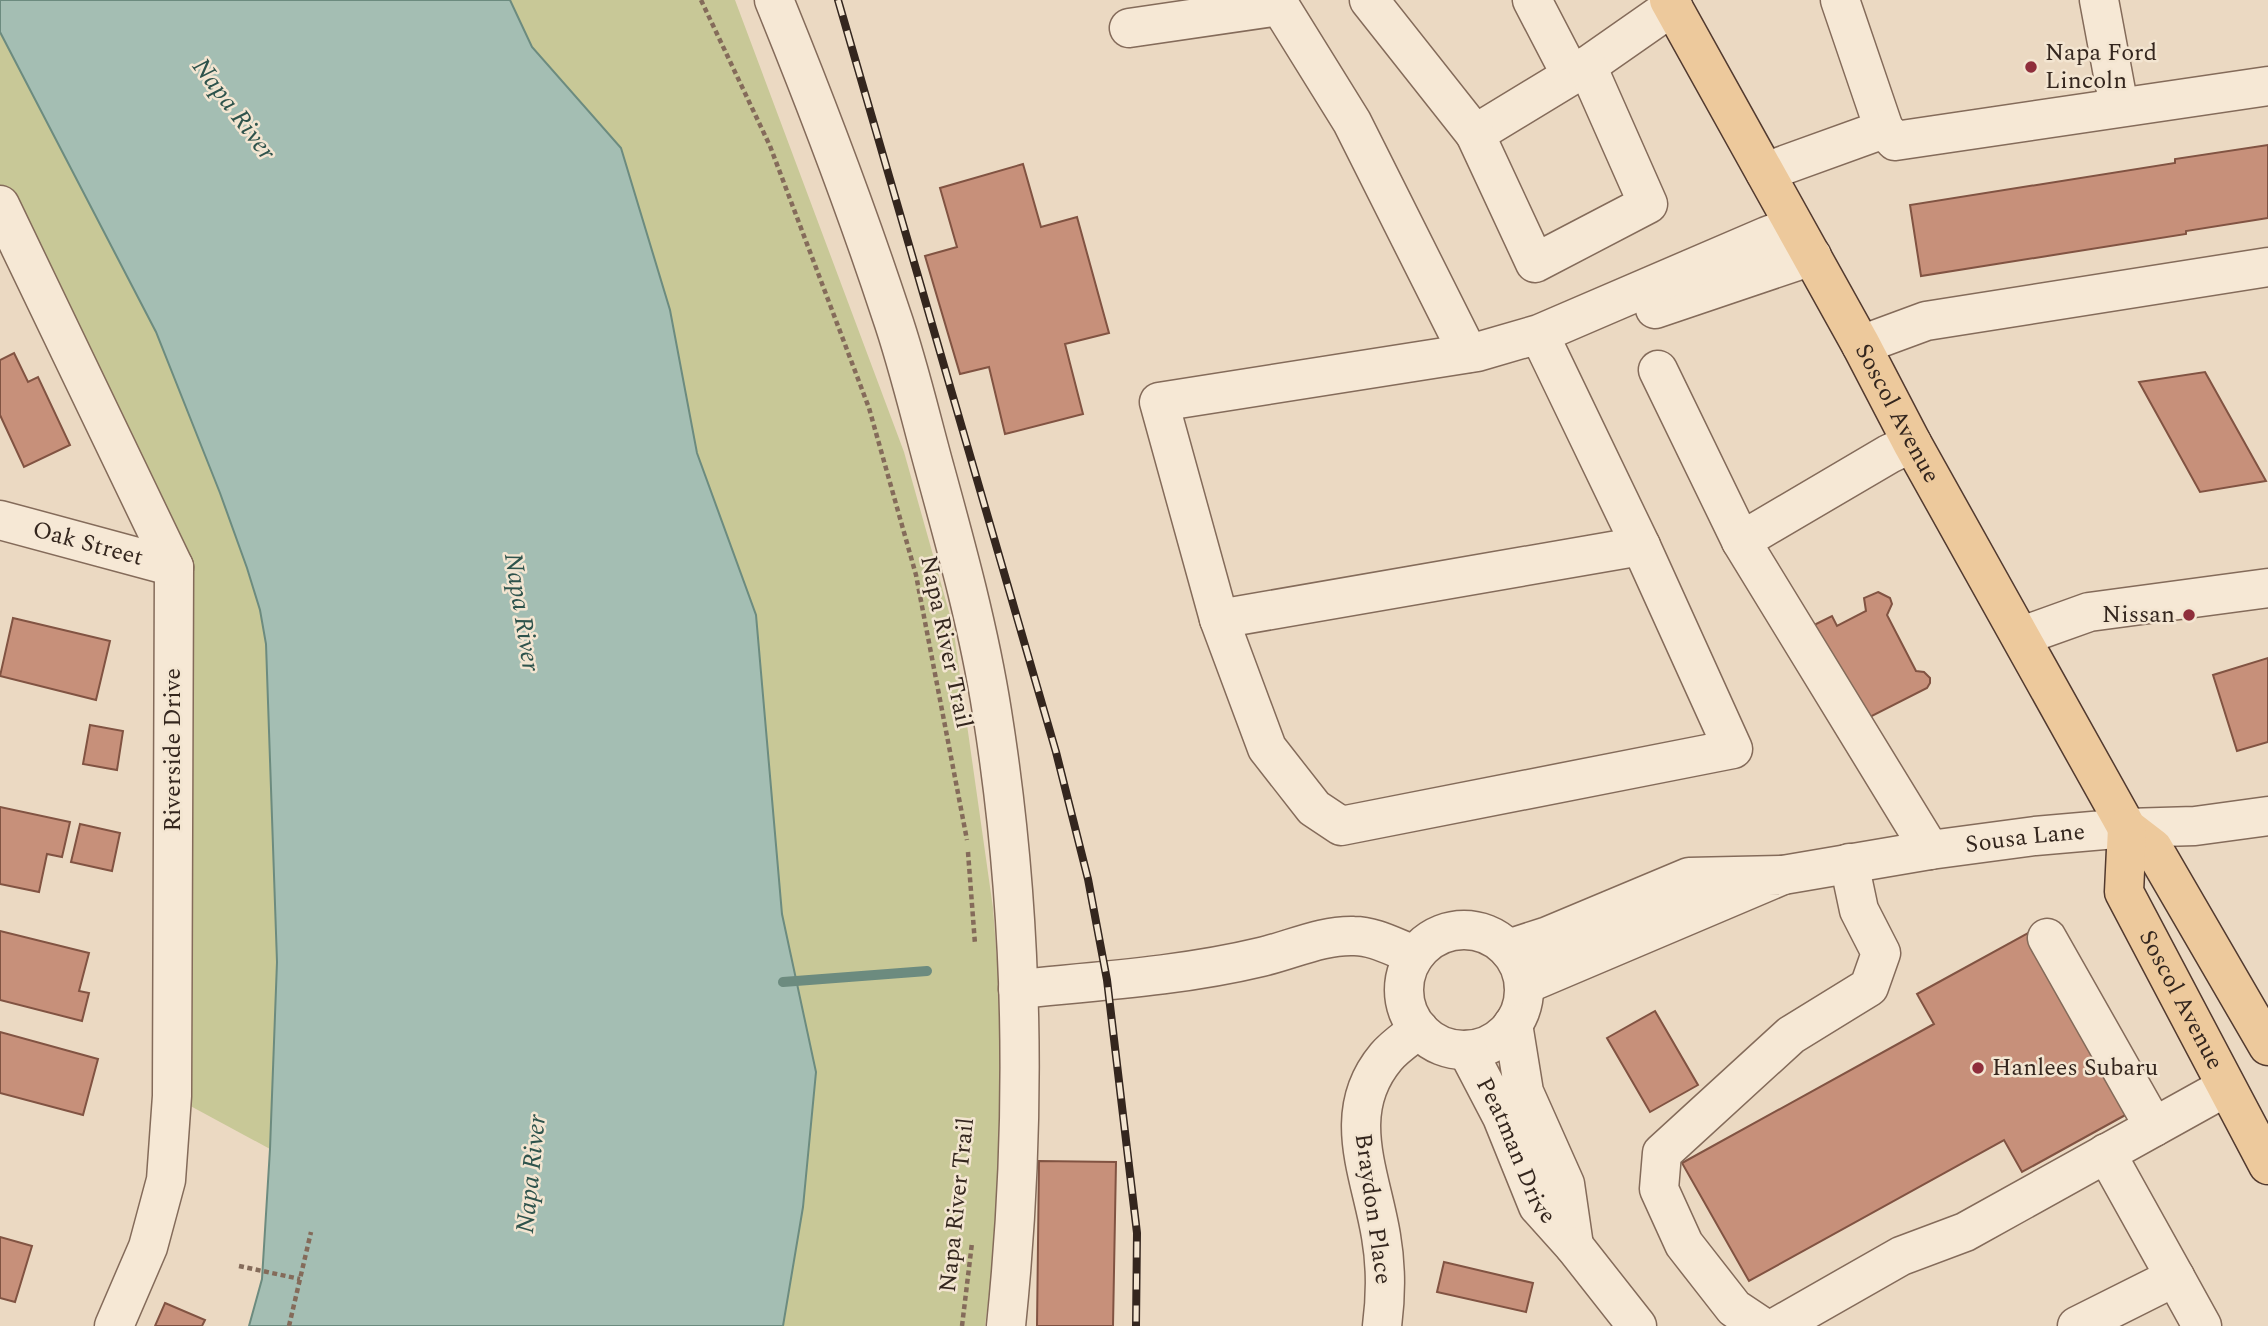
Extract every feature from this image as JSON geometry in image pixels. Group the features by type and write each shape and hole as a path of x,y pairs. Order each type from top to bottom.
{"main road":[{"name":"Soscol Avenue","path":"1671,3 2127,828 2153,848 2268,1046"},
{"name":"Soscol Avenue","path":"2127,828 2124,892 2268,1165"}],"street":[{"path":"774,0 892,316 962,565 992,710 1008,846 1018,989 1018,1137 1006,1326"},
{"path":"1369,0 1475,134 1535,264 1648,204 1579,71 1532,0"},
{"path":"1840,0 1884,129 1895,141 2268,86"},
{"path":"2099,0 2119,107"},
{"path":"1475,134 1579,71 1671,3"},
{"path":"1129,28 1280,6 1352,121 1468,353"},
{"path":"1765,172 1884,129"},
{"name":"Riverside Drive","path":"0,205 174,567 172,1096 166,1180 148,1247 114,1326"},
{"path":"1556,327 1642,546 1733,749 1341,826 1314,808 1267,748 1219,619 1160,402 1468,353 1556,327 1608,326 1803,241"},
{"path":"1861,345 1926,320 2268,267"},
{"path":"1658,370 1741,541 1930,850"},
{"path":"1741,541 1912,443"},
{"name":"Oak Street","path":"0,520 174,567"},
{"path":"1219,619 1642,546"},
{"path":"2022,636 2089,612 2268,589"},
{"name":"Sousa Lane","path":"1508,949 1548,936 1689,877 1783,875 2045,834 2127,828 2195,827 2268,816"},
{"path":"1761,1326 1734,1308 1684,1244 1659,1189 1662,1153 1791,1035 1870,987 1881,953 1859,910 1849,863"},
{"name":"Sousa Lane","path":"1524,985 1783,875"},
{"path":"1460,930 1478,931 1494,938 1508,949 1519,966 1524,985 1522,1006 1513,1024 1493,1042 1467,1050 1441,1045 1419,1029 1406,1006 1404,993 1405,979 1415,955 1435,938 1460,930"},
{"path":"1018,989 1157,975 1262,957 1340,936 1370,937 1415,955"},
{"path":"2047,938 2154,1127"},
{"name":"Peatman Drive","path":"1513,1024 1524,1091 1565,1184 1574,1246"},
{"name":"Braydon Place","path":"1382,1326 1385,1276 1382,1245 1360,1131 1367,1090 1378,1067 1419,1029"},
{"name":"Peatman Drive","path":"1467,1050 1502,1117 1538,1206 1574,1246 1637,1326"},
{"path":"1778,1326 1900,1256 1965,1232 2226,1087"},
{"path":"2106,1153 2202,1326"},
{"path":"2089,1323 2175,1277"}],"path":[{"name":"Napa River Trail","path":"701,0 770,146 869,408 919,589 967,840 975,948"},
{"path":"289,1326 311,1232"},
{"name":"Napa River Trail","path":"961,1326 973,1237"},
{"path":"239,1266 300,1279"}],"green space":[{"path":"510,0 735,0 904,452 953,626 993,908 1004,1052 1004,1176 985,1326 783,1326 803,1207 816,1072 782,914 756,615 697,453 670,310 621,148 532,47"},
{"path":"0,32 156,332 220,493 260,610 266,644 277,962 270,1149 172,1096 174,567 0,205"}],"water":[{"name":"Napa River","path":"0,0 510,0 532,47 621,148 670,310 697,453 756,615 782,914 816,1072 803,1207 783,1326 249,1326 262,1279 277,962 266,644 260,610 220,493 156,332 0,32"}],"building":[{"path":"2268,145 2268,218 2186,231 2186,234 1921,276 1910,205 2175,163 2175,159"},
{"path":"1023,164 1041,227 1077,217 1109,333 1065,344 1083,414 1005,434 989,367 960,374 925,256 957,247 940,188"},
{"path":"14,353 28,382 38,377 70,445 24,467 0,415 0,360"},
{"path":"2205,372 2266,481 2200,492 2139,382"},
{"path":"1878,592 1890,598 1892,604 1887,615 1916,671 1924,672 1930,678 1930,683 1927,688 1864,720 1812,626 1832,616 1837,626 1866,611 1864,598"},
{"path":"13,618 110,641 96,700 0,676"},
{"path":"2268,658 2268,742 2237,751 2213,675"},
{"path":"90,725 123,731 117,770 83,764"},
{"path":"0,807 70,822 62,857 47,854 39,892 0,884"},
{"path":"80,824 120,833 112,871 71,862"},
{"path":"0,931 89,953 79,991 89,993 82,1021 0,1000"},
{"name":"Hanlees Subaru","path":"2028,933 2129,1113 2022,1172 2004,1140 1749,1281 1682,1163 1934,1024 1917,994"},
{"path":"1655,1011 1698,1085 1650,1112 1607,1038"},
{"path":"0,1032 98,1059 83,1115 0,1093"},
{"path":"1039,1161 1116,1162 1113,1326 1037,1326"},
{"path":"0,1237 32,1246 15,1302 0,1298"},
{"path":"1444,1262 1533,1283 1526,1312 1437,1292"},
{"path":"165,1303 205,1320 202,1326 155,1326"}],"waterway":[{"path":"783,982 927,971"}],"railway":[{"path":"838,0 1056,752 1088,879 1107,980 1137,1233 1136,1326"}],"place":[{"name":"Napa Ford Lincoln","path":"2031,67"},
{"name":"Nissan","path":"2189,615"},
{"name":"Hanlees Subaru","path":"1978,1068"}]}
